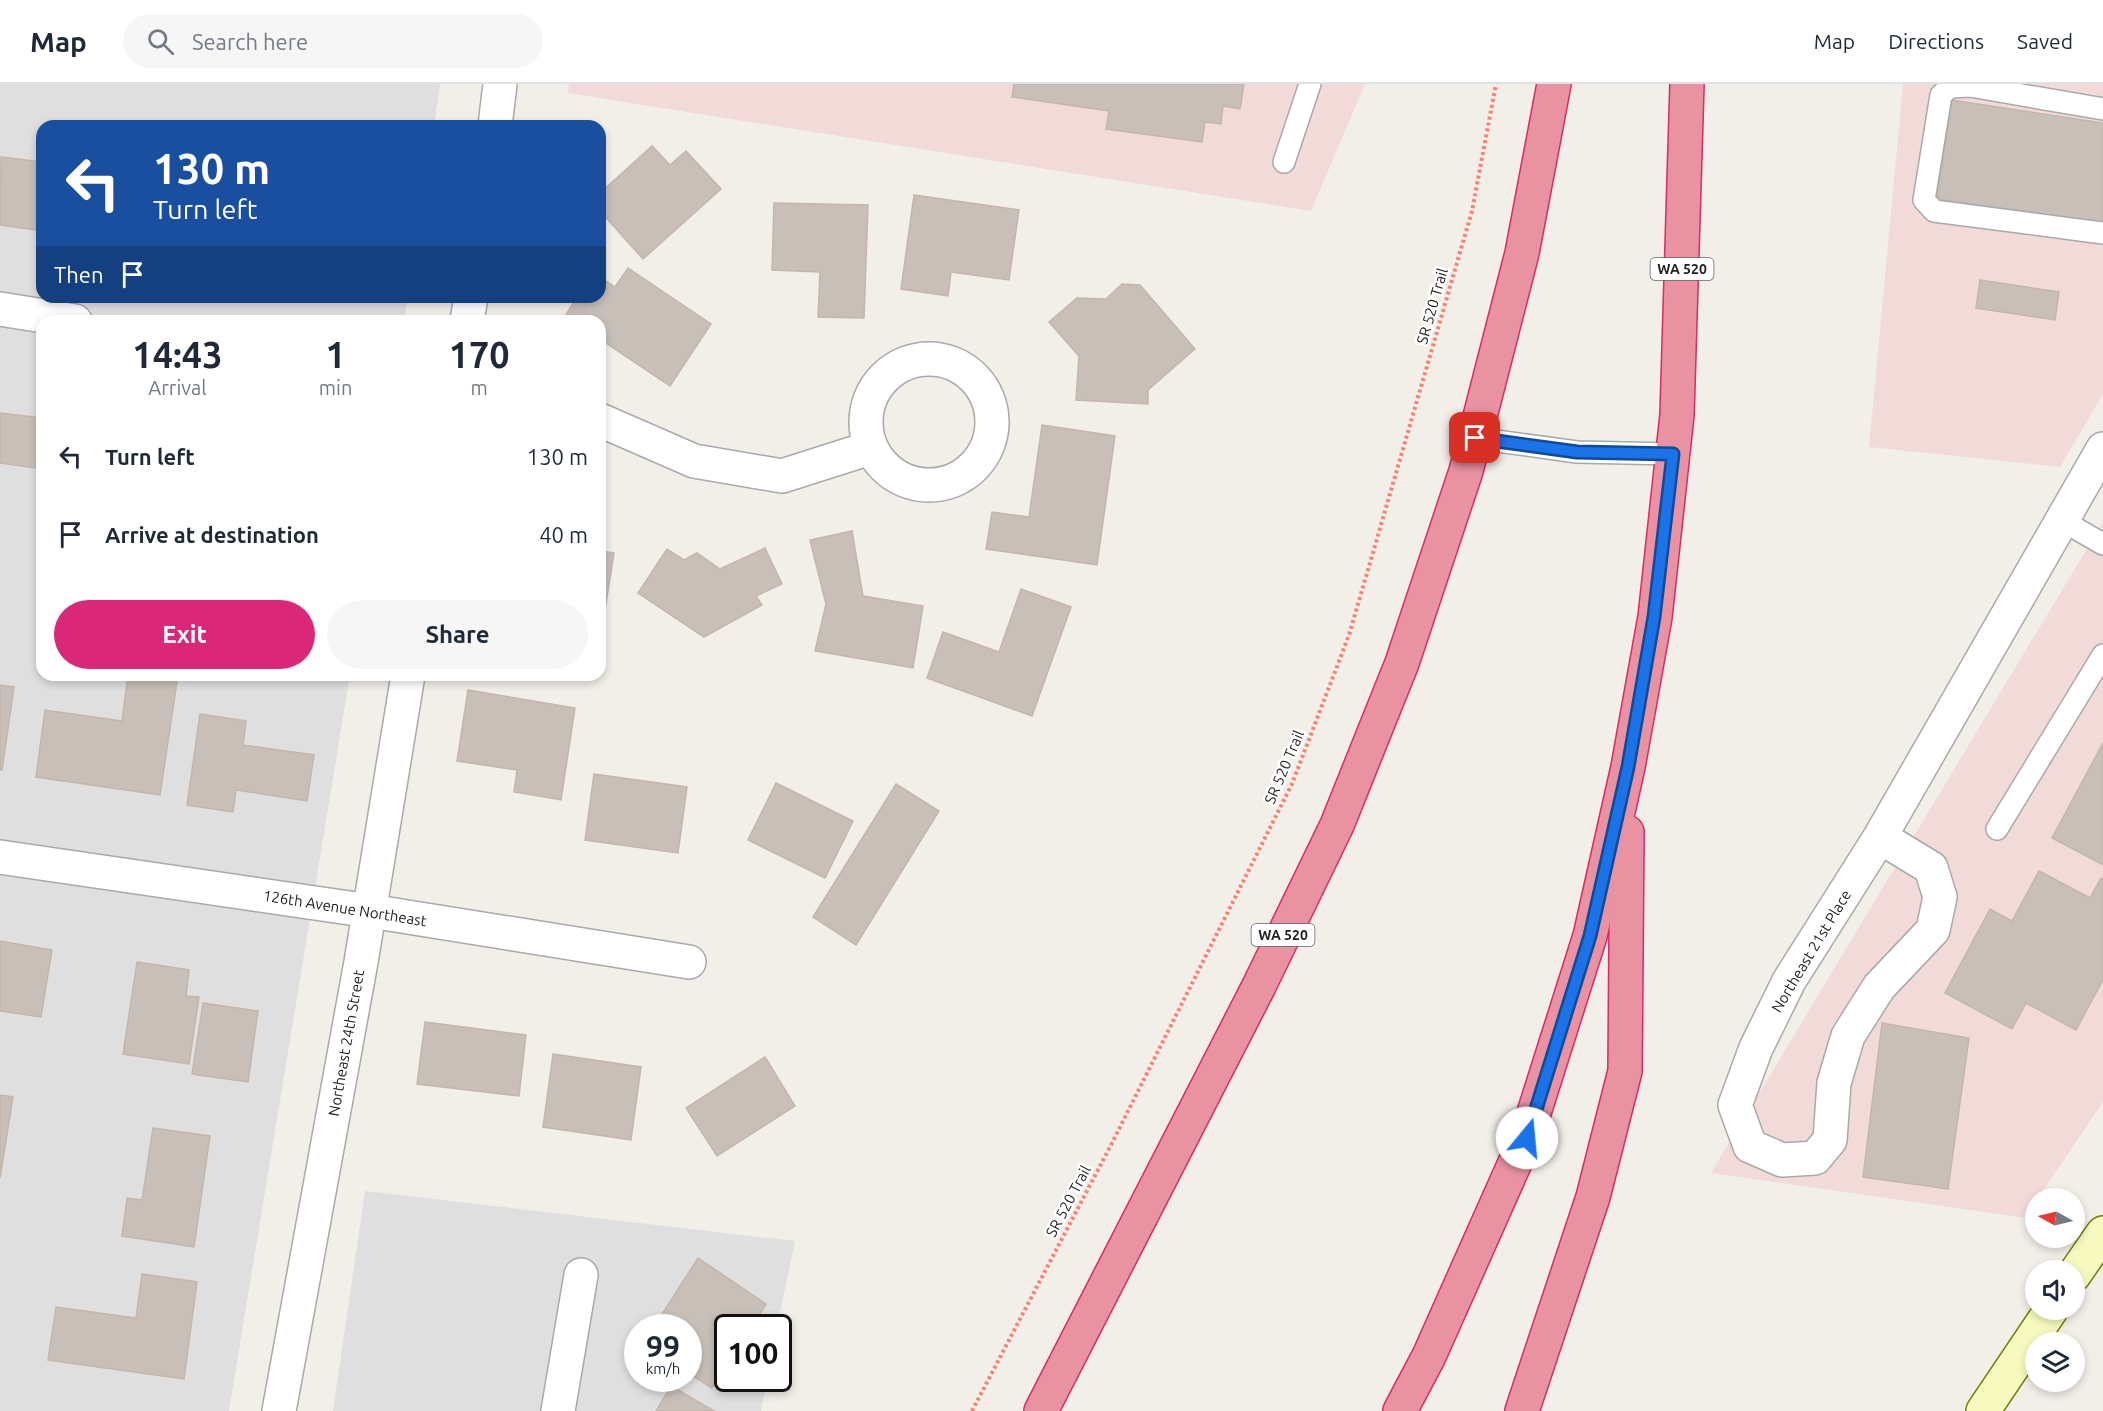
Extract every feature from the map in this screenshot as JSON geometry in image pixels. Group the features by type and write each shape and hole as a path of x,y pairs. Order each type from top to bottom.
{"highway":[{"name":"WA 520","path":"1041,1411 1258,986 1337,825 1402,663 1475,438 1522,253 1554,84"},
{"name":"WA 520","path":"1400,1411 1429,1356 1527,1138 1590,936 1628,767 1654,617 1677,415 1687,84"},
{"path":"1522,1411 1593,1197 1625,1071 1628,767"}],"main road":[{"path":"2084,1260 2103,1233"},
{"path":"1983,1411 2044,1320"}],"street":[{"path":"496,120 500,84"},
{"path":"0,309 38,315"},
{"path":"606,423 694,461 782,476 870,448"},
{"name":"Northeast 21st Place","path":"1880,837 1931,868 1940,897 1933,930 1879,987 1848,1036 1834,1083 1830,1140 1815,1158 1782,1160 1750,1146 1735,1105 1756,1048 1789,981 1880,837 2103,449"},
{"name":"Northeast 24th Street","path":"279,1411 370,911 407,681"},
{"name":"126th Avenue Northeast","path":"0,857 370,911 689,962"},
{"path":"558,1411 581,1275"}],"lane":[{"path":"1284,162 1310,84"},
{"path":"2103,109 1970,86 1950,87 1941,95 1924,200 1934,211 2103,233"},
{"path":"1475,438 1577,452 1673,454"},
{"path":"2061,520 2103,544"},
{"path":"1997,829 2103,655"}],"path":[{"name":"SR 520 Trail","path":"972,1411 1111,1145 1292,784 1349,635 1472,211 1496,84"}],"shaded area":[{"path":"0,84 440,84 435,120 36,120 36,303 407,303 405,315 36,315 36,681 349,681 229,1411 0,1411"},
{"path":"569,84 1365,84 1311,211 568,93"},
{"path":"1903,84 2103,84 2103,394 2060,467 1869,447"},
{"path":"2103,522 2103,1102 2045,1188 2025,1188 2025,1218 1711,1173"},
{"path":"365,1191 795,1241 780,1314 714,1314 714,1392 765,1392 761,1411 333,1411"}],"building":[{"path":"1014,84 1244,84 1240,109 1223,106 1221,124 1205,122 1202,142 1106,129 1109,111 1012,97"},
{"path":"1952,100 2103,123 2103,223 1937,199"},
{"path":"652,146 670,165 686,151 721,189 643,259 606,218 606,188"},
{"path":"1,157 36,161 36,230 0,225"},
{"path":"914,195 1019,210 1009,280 951,272 948,296 901,289"},
{"path":"774,203 868,205 864,318 818,317 820,272 772,270"},
{"path":"628,268 711,324 670,386 606,343 606,315 566,315 573,303 606,303 606,281 615,287"},
{"path":"1980,280 2059,292 2055,320 1976,308"},
{"path":"1122,284 1140,285 1195,349 1148,390 1148,404 1076,400 1079,356 1049,322 1077,298 1106,299"},
{"path":"0,413 36,417 36,468 0,463"},
{"path":"1042,425 1115,436 1097,565 986,549 992,512 1029,517"},
{"path":"852,531 863,596 923,606 913,668 815,651 826,604 810,540"},
{"path":"765,548 782,584 756,596 762,605 704,637 638,593 667,549 684,560 697,553 720,569"},
{"path":"606,552 614,553 606,603"},
{"path":"1021,589 1071,607 1032,716 927,678 943,632 999,652"},
{"path":"127,681 177,681 160,795 36,777 45,710 122,721"},
{"path":"0,685 14,687 2,770 0,770"},
{"path":"468,690 575,708 561,800 514,792 517,770 457,761"},
{"path":"200,714 246,721 243,745 314,755 307,801 236,790 233,812 187,805"},
{"path":"2103,743 2103,865 2052,838"},
{"path":"594,774 687,787 678,853 585,840"},
{"path":"776,783 853,821 825,878 748,840"},
{"path":"896,784 939,811 856,945 813,917"},
{"path":"2039,871 2090,898 2101,878 2103,879 2103,980 2076,1030 2026,1003 2012,1029 1945,993 1990,909 2012,921"},
{"path":"0,941 52,950 41,1017 0,1011"},
{"path":"137,962 189,970 186,996 199,997 189,1064 123,1054"},
{"path":"203,1003 258,1011 248,1082 192,1074"},
{"path":"425,1022 526,1035 519,1096 417,1084"},
{"path":"1882,1023 1969,1038 1948,1189 1863,1177"},
{"path":"553,1054 641,1067 631,1140 543,1127"},
{"path":"765,1057 795,1106 717,1156 686,1108"},
{"path":"0,1095 13,1097 0,1178"},
{"path":"153,1128 210,1136 194,1247 122,1236 127,1198 142,1200"},
{"path":"698,1258 766,1304 760,1314 714,1314 714,1385 712,1388 702,1382 702,1314 662,1314"},
{"path":"142,1274 197,1282 184,1379 48,1360 56,1307 136,1318"},
{"path":"667,1392 681,1392 714,1411 656,1411"}],"route":[{"path":"1475,438 1577,452 1673,454 1654,617 1628,767 1590,936 1527,1138"}]}
